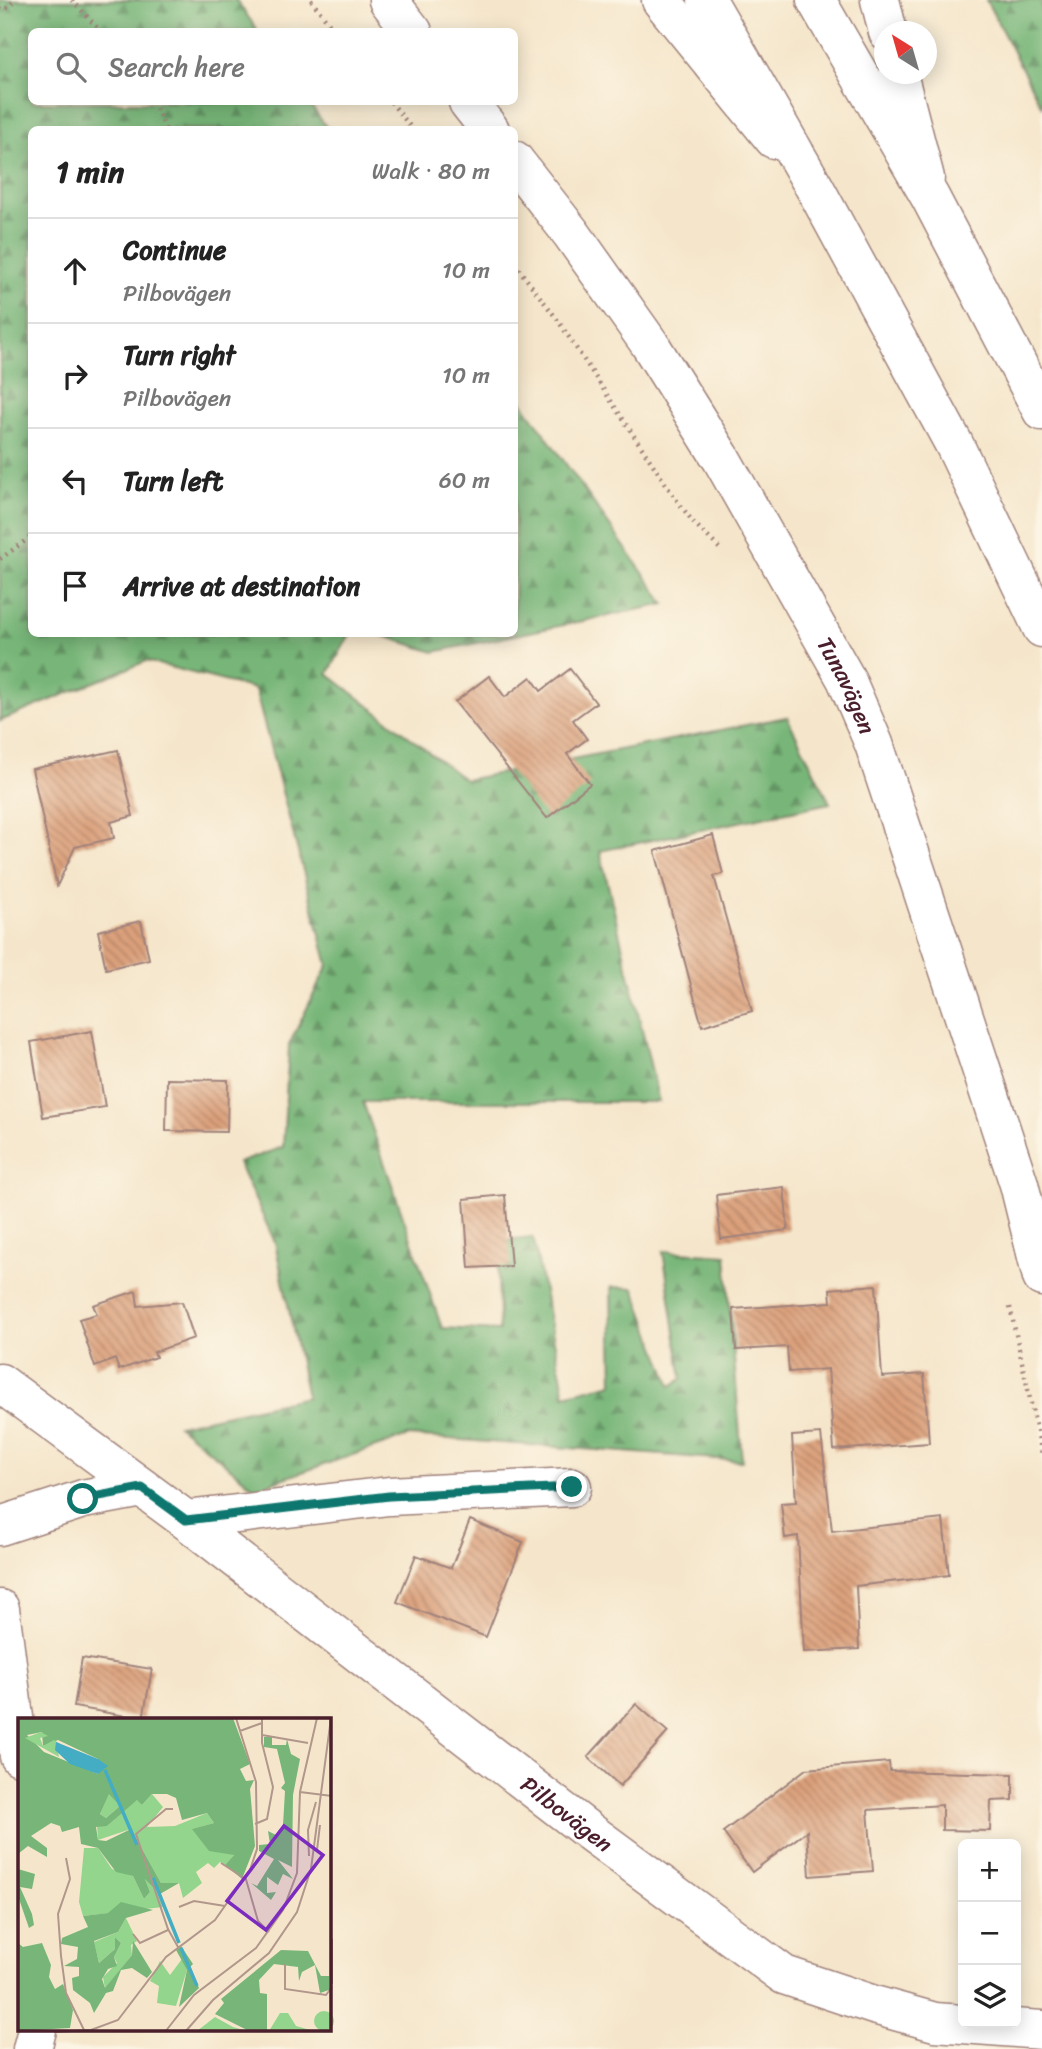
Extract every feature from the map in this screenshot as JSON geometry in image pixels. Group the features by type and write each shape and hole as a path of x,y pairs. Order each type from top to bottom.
{"main road":[{"path":"388,0 410,28"},
{"path":"661,0 816,190"},
{"path":"707,0 816,190 954,444 1042,628"},
{"path":"816,0 930,197 1042,411"},
{"path":"880,0 885,21"},
{"path":"901,84 930,197"},
{"path":"470,105 487,126"},
{"name":"Tunavägen","path":"518,165 571,233 649,343 721,458 846,679 874,744 1019,1184 1042,1277"},
{"name":"Pilbovägen","path":"0,1383 186,1520 590,1832 784,1975 935,2022 1042,2031"},
{"path":"186,1520 389,1496 572,1487"},
{"path":"0,1526 83,1499 142,1488"},
{"path":"0,1609 18,1748"}],"path":[{"path":"0,10 5,10 15,0"},
{"path":"72,0 97,28"},
{"path":"311,0 333,28"},
{"path":"154,105 164,126"},
{"path":"393,105 410,126"},
{"path":"518,268 557,319 673,495 693,522 723,551"},
{"path":"0,559 28,540"},
{"path":"1009,1301 1042,1454"}],"green space":[{"path":"0,0 236,0 256,28 28,28 28,105 310,105 326,126 28,126 28,637 348,637 328,674 465,780 787,717 830,803 600,851 659,1102 363,1102 442,1328 499,1331 498,1241 533,1237 565,1395 613,1383 611,1287 634,1288 671,1386 682,1379 663,1251 726,1255 742,1461 408,1436 255,1488 178,1425 307,1397 275,1242 238,1163 283,1147 289,1045 328,965 255,689 146,661 0,721"},
{"path":"986,0 1042,0 1042,107"},
{"path":"518,396 665,604 518,635"},
{"path":"387,637 506,637 434,652"}],"building":[{"path":"570,669 596,703 573,720 587,739 567,754 590,784 547,818 455,702 489,676 505,697 531,677 541,691"},
{"path":"118,750 133,816 111,822 114,838 75,847 57,886 32,769"},
{"path":"713,835 723,874 714,876 752,1011 702,1026 655,851"},
{"path":"141,921 149,959 106,969 98,931"},
{"path":"92,1031 105,1107 43,1117 31,1042"},
{"path":"167,1079 228,1080 227,1132 166,1131"},
{"path":"784,1187 788,1230 721,1239 716,1195"},
{"path":"505,1195 511,1266 469,1268 464,1199"},
{"path":"876,1285 882,1377 924,1374 929,1443 834,1450 828,1369 789,1372 787,1347 736,1350 733,1309 831,1302 830,1289"},
{"path":"136,1291 138,1306 182,1302 194,1338 154,1352 156,1357 119,1370 115,1359 95,1367 79,1319 97,1314 93,1305"},
{"path":"821,1434 832,1531 943,1519 949,1575 856,1586 859,1649 804,1652 798,1536 785,1538 781,1503 796,1502 792,1436"},
{"path":"470,1520 523,1542 486,1637 397,1602 416,1555 451,1568"},
{"path":"82,1658 152,1669 143,1718 74,1707"},
{"path":"636,1704 668,1732 620,1786 588,1757"},
{"path":"889,1762 890,1771 1013,1774 1013,1800 991,1801 990,1831 942,1830 942,1805 868,1810 873,1871 810,1876 807,1831 752,1872 723,1832 806,1769"}],"route":[{"path":"83,1499 142,1488 186,1520 389,1496 572,1487"}]}
